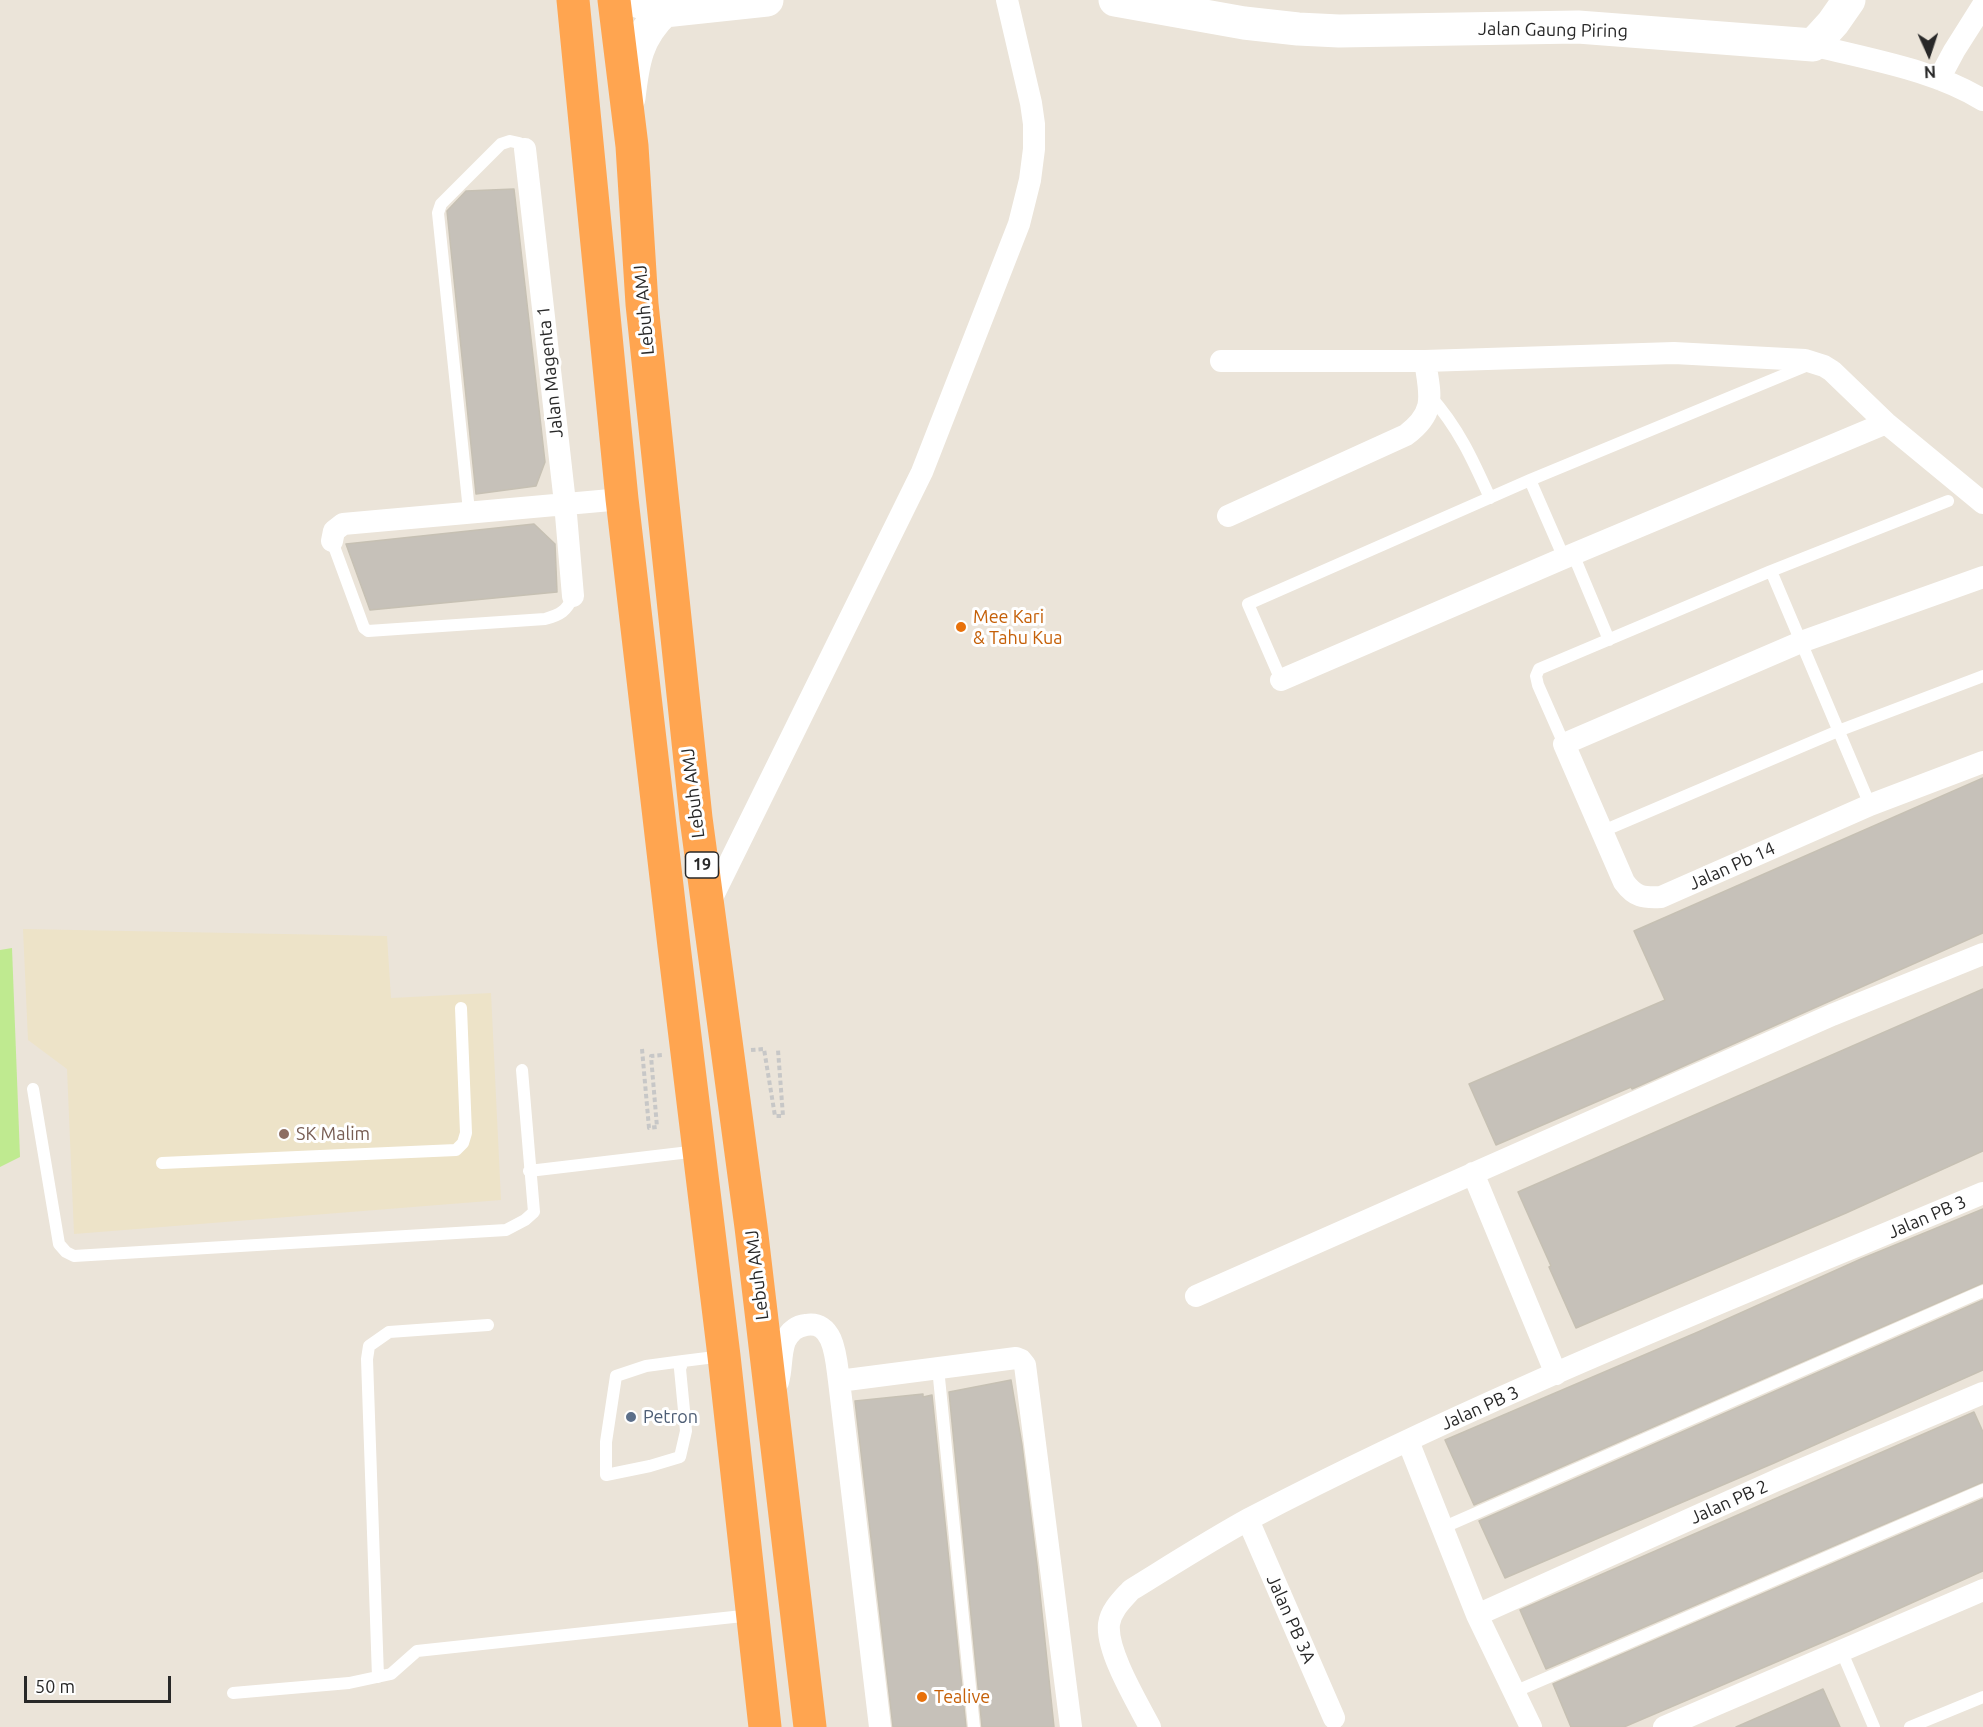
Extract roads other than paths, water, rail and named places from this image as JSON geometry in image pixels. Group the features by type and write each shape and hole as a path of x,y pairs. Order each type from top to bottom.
{"highway":[{"name":"Lebuh AMJ","path":"573,0 622,499 724,1356 765,1727"},
{"name":"Lebuh AMJ","path":"614,0 632,146 643,316 693,796 738,1125 810,1727"}],"street":[{"path":"628,110 632,76 642,39 651,23 650,5 767,0"},
{"path":"708,906 922,472 1019,224 1030,180 1034,124 1007,0"},
{"name":"Jalan Gaung Piring","path":"1115,0 1244,23 1298,29 1339,31 1578,27 1813,45 1913,70 1939,79 1983,100"},
{"path":"1813,45 1850,0"},
{"path":"1939,79 1983,5"},
{"name":"Jalan Magenta 1","path":"525,149 565,503 573,596"},
{"path":"1221,361 1425,362 1674,353 1792,358 1815,363 1832,371 1886,423 1983,503"},
{"path":"1228,516 1406,435 1424,419 1429,409 1430,396 1425,362"},
{"path":"1281,680 1568,556 1886,423"},
{"path":"332,541 334,531 343,524 622,499"},
{"path":"1564,744 1801,642 1983,577"},
{"name":"Jalan Pb 14","path":"1564,744 1624,882 1631,891 1645,898 1661,897 1870,805 1983,762"},
{"path":"1196,1296 1832,1015 1983,954"},
{"path":"1473,1173 1556,1374"},
{"name":"Jalan PB 3","path":"1150,1727 1110,1645 1109,1623 1116,1606 1131,1590 1248,1520 1408,1441 1556,1374 1983,1193"},
{"path":"770,1389 777,1383 782,1349 792,1331 810,1324 820,1325 828,1332 839,1381 880,1727"},
{"path":"839,1381 1016,1358 1021,1360 1024,1365 1071,1727"},
{"name":"Jalan PB 2","path":"1477,1615 1777,1480 1983,1393"},
{"path":"1408,1441 1477,1615 1531,1727"},
{"name":"Jalan PB 3A","path":"1248,1520 1334,1718"},
{"path":"1664,1727 1983,1590"}],"lane":[{"path":"469,512 438,213 441,204 501,144 510,141 519,143 525,149"},
{"path":"1281,680 1248,604 1530,480 1815,363"},
{"path":"1430,396 1448,416 1466,446 1490,498"},
{"path":"1530,480 1609,640"},
{"path":"1564,744 1538,686 1536,676 1539,669 1771,571 1948,501"},
{"path":"332,541 364,628 368,632 545,619 560,615 569,607 573,596"},
{"path":"1771,571 1870,805"},
{"path":"1603,831 1838,731 1983,676"},
{"path":"162,1163 456,1150 463,1143 466,1133 460,1008"},
{"path":"33,1089 59,1244 74,1256 506,1230 525,1220 534,1212 522,1070"},
{"path":"529,1171 699,1151"},
{"path":"1442,1528 1983,1291"},
{"path":"378,1677 367,1359 369,1346 389,1332 488,1325"},
{"path":"683,1361 680,1369 686,1431 680,1457 606,1475 606,1442 616,1377 646,1366 683,1361 724,1356"},
{"path":"938,1368 974,1727"},
{"path":"1514,1692 1983,1490"},
{"path":"233,1693 349,1683 378,1677 391,1674 417,1651 753,1615"},
{"path":"1841,1650 1874,1727"},
{"path":"1911,1727 1983,1697"}],"place":[{"name":"Mee Kari & Tahu Kua","path":"961,627"},
{"name":"SK Malim","path":"284,1134"},
{"name":"Petron","path":"631,1417"},
{"name":"Tealive","path":"922,1697"}]}
